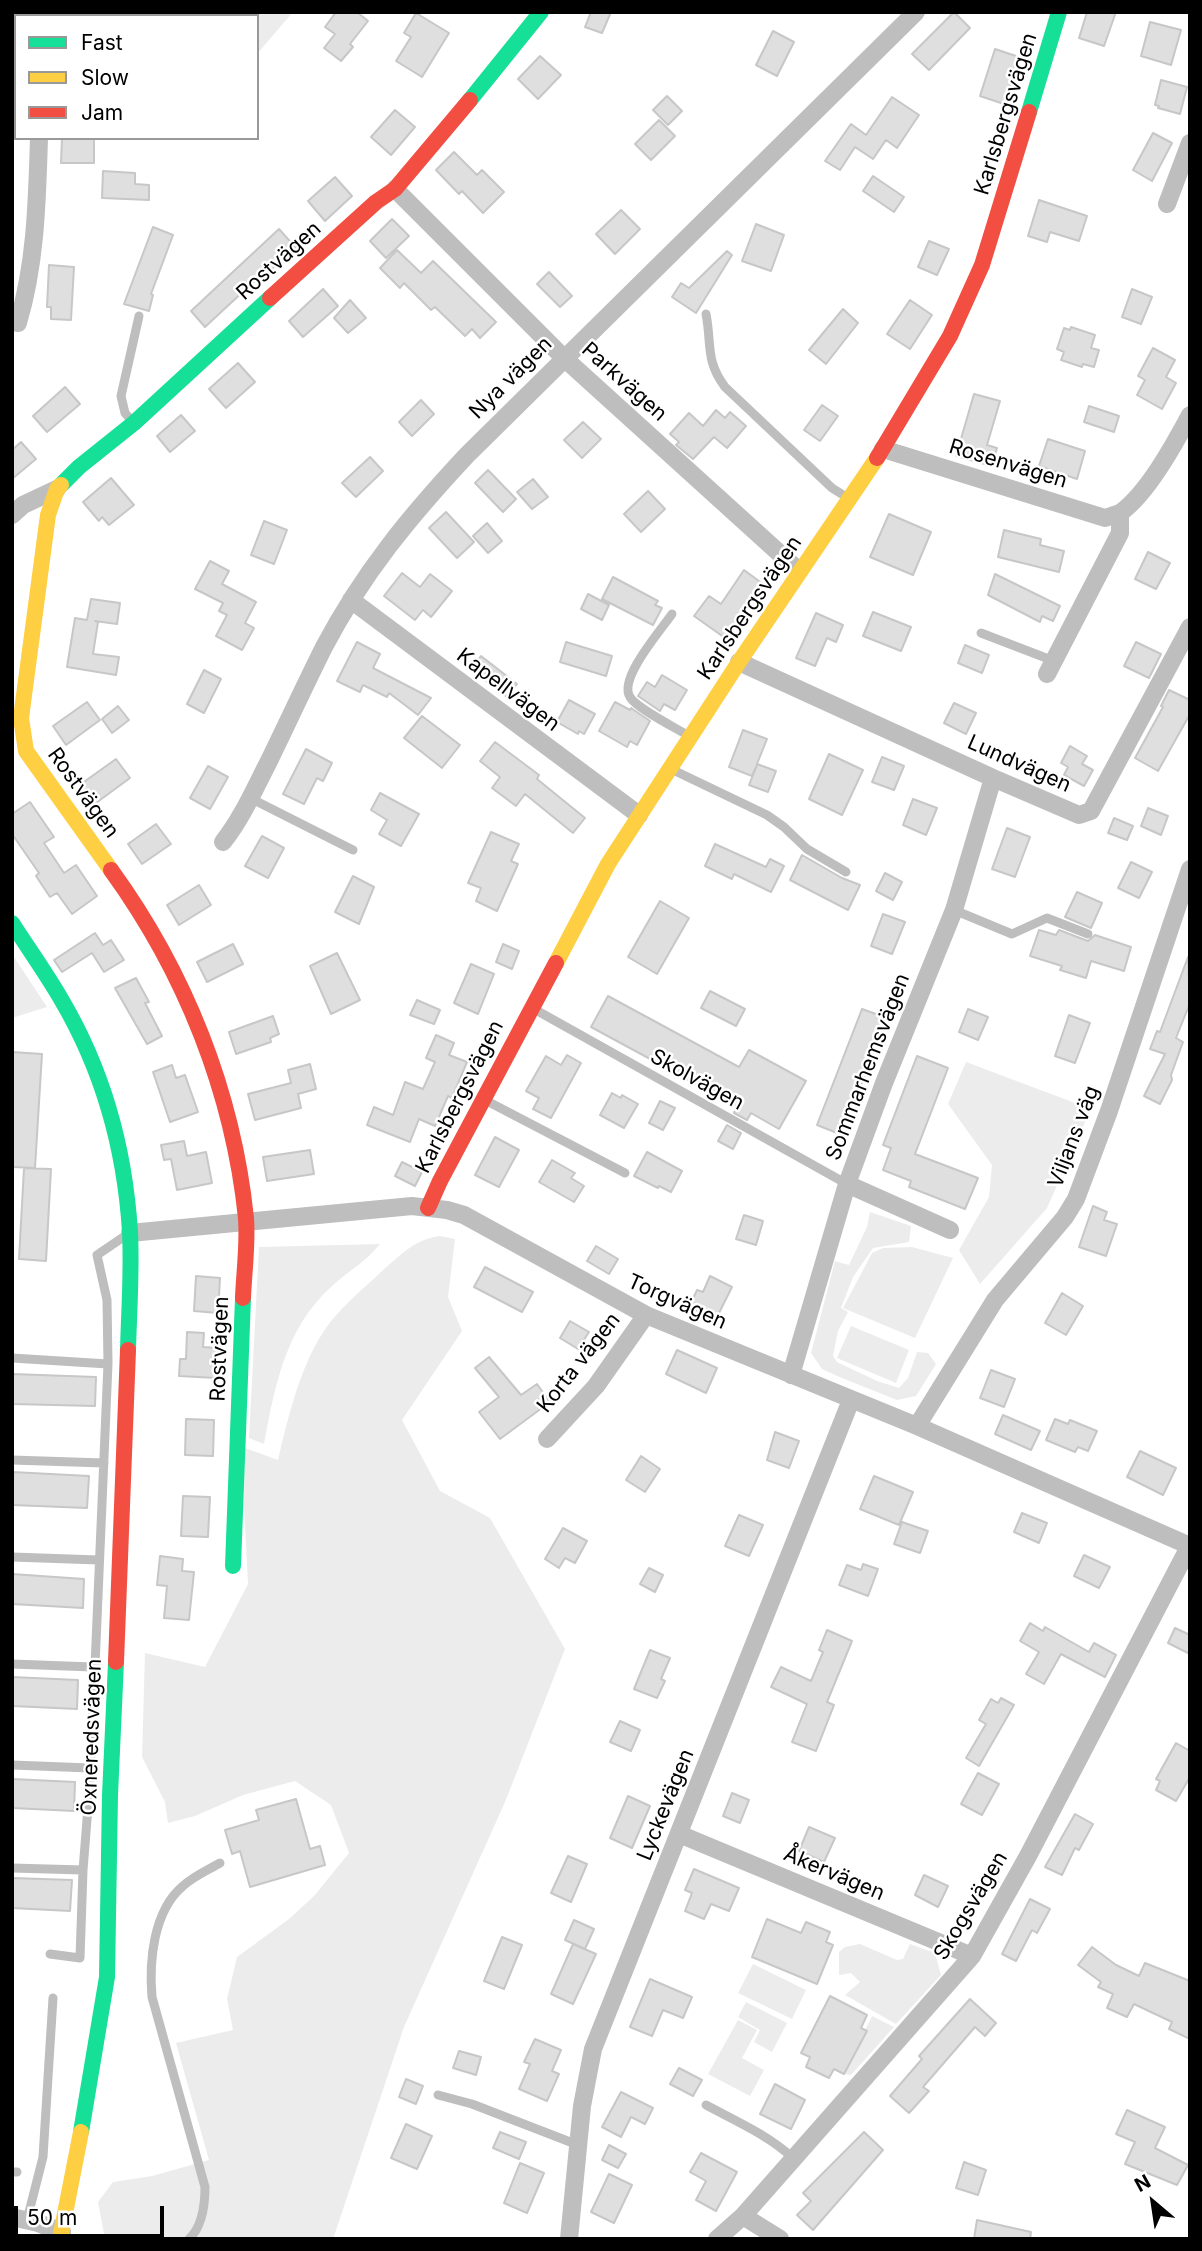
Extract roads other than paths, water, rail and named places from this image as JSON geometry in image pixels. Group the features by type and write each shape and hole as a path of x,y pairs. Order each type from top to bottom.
{"street":[{"name":"Rostvägen","path":"233,1566 246,1222 237,1155 216,1072 184,992 134,900 26,751 21,718 48,515 57,489 79,467 134,423 376,202 395,189 426,155 541,12"},
{"name":"Nya vägen","path":"223,842 250,798 351,600 377,559 417,509 564,358 916,12"},
{"name":"Karlsbergsvägen","path":"428,1208 530,1007 608,864 739,662 883,449 950,336 982,265 1059,12"},
{"path":"18,323 26,295 35,233 39,140"},
{"path":"1167,204 1190,142"},
{"name":"Parkvägen","path":"395,189 564,358 799,572"},
{"path":"1050,667 1120,533 1120,513 1133,503 1183,444 1190,415"},
{"name":"Rosenvägen","path":"883,449 1105,518 1120,513"},
{"path":"12,514 23,505 57,489"},
{"name":"Kapellvägen","path":"351,600 639,815"},
{"name":"Lundvägen","path":"739,662 1079,815 1091,811 1190,626"},
{"name":"Sommarhemsvägen","path":"791,1375 847,1184 884,1083 954,910 993,778"},
{"name":"Viljans väg","path":"917,1426 995,1300 1065,1217 1076,1199 1109,1111 1190,869"},
{"name":"Öxneredsvägen","path":"12,923 62,1000 95,1067 120,1154 130,1233 127,1396 110,1796 107,1977 64,2235"},
{"path":"847,1184 950,1230"},
{"name":"Torgvägen","path":"130,1233 412,1206 464,1215 646,1315 917,1426 1190,1546"},
{"name":"Korta vägen","path":"547,1439 596,1386 646,1315"},
{"name":"Lyckevägen","path":"569,2239 586,2080 593,2049 852,1400"},
{"name":"Skogsvägen","path":"717,2239 743,2216 972,1956 1028,1856 1190,1546"},
{"name":"Åkervägen","path":"679,1834 972,1956"},
{"path":"743,2216 780,2239"},
{"path":"20,2219 64,2235"}],"lane":[{"path":"706,314 710,358 714,372 725,387 832,488 849,499"},
{"path":"134,423 125,413 121,396 139,316"},
{"path":"672,614 632,671 626,686 634,703 690,737"},
{"path":"981,633 1050,667"},
{"path":"670,768 767,815 807,849 846,872"},
{"path":"250,798 353,850"},
{"path":"954,910 1012,934 1047,918 1088,934"},
{"name":"Skolvägen","path":"530,1007 847,1184"},
{"path":"483,1099 625,1172"},
{"path":"50,1954 80,1958 108,1364 107,1300 97,1255 130,1233"},
{"path":"12,1358 108,1364"},
{"path":"12,1460 104,1463"},
{"path":"12,1557 99,1560"},
{"path":"12,1664 93,1667"},
{"path":"12,1765 90,1768"},
{"path":"189,2239 194,2234 204,2208 205,2187 152,1997 150,1970 152,1947 168,1903 182,1886 220,1863"},
{"path":"12,1868 83,1870"},
{"path":"20,2219 43,2157 53,1998"},
{"path":"438,2095 472,2104 578,2145"},
{"path":"706,2105 748,2127 793,2158"}]}
